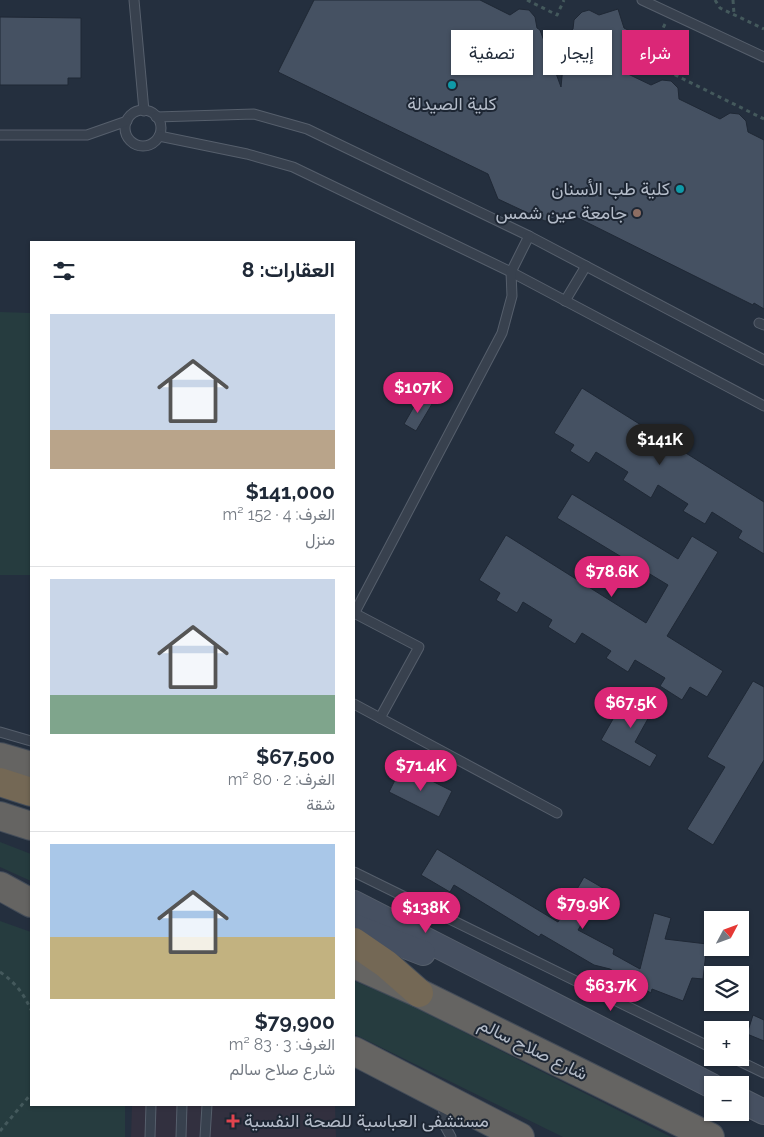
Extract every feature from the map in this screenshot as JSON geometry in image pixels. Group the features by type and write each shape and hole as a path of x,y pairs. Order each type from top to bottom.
{"highway":[{"path":"0,757 30,766"},
{"path":"0,782 30,792"},
{"path":"0,816 30,826"},
{"path":"355,943 386,964 419,993"},
{"name":"شارع صلاح سالم","path":"355,964 419,993 710,1137"},
{"path":"355,1052 520,1137"}],"main road":[{"path":"355,904 704,1082"},
{"path":"355,926 446,963 492,973"},
{"path":"749,1104 764,1112"}],"lane":[{"path":"134,0 144,111"},
{"path":"642,0 764,58"},
{"path":"0,135 87,135 127,120 137,111 144,111 156,116 254,114 307,129 529,236 764,360"},
{"path":"127,120 126,134 135,144 149,145 159,136 160,122 156,116"},
{"path":"159,136 247,154 293,167 511,272 764,406"},
{"path":"355,612 502,333 512,296 511,272 529,236"},
{"path":"565,301 586,266"},
{"path":"355,615 419,647 380,718"},
{"path":"355,705 557,813"},
{"path":"0,732 30,741"},
{"path":"355,872 704,1044"},
{"path":"749,1066 764,1073"},
{"path":"442,1097 445,1126 451,1137"},
{"path":"150,1137 151,1106"},
{"path":"181,1137 182,1106"},
{"path":"205,1137 207,1106"}],"path":[{"path":"527,0 557,15 564,0"},
{"path":"715,0 717,6 764,29"},
{"path":"734,0 734,14"},
{"path":"671,13 647,60 764,119"},
{"path":"0,972 14,983 25,996 30,1008"},
{"path":"0,1131 30,1095"}],"shaded area":[{"name":"مستشفى العباسية للصحة النفسية","path":"132,1106 335,1106 336,1137 131,1137"}],"green space":[{"path":"0,312 30,313 30,575 0,575"},
{"path":"0,842 30,854 30,881 0,867"},
{"path":"0,921 30,932 30,1106 125,1106 125,1137 0,1137"},
{"path":"355,981 402,1001 671,1137 563,1137 355,1034"}],"building":[{"name":"جامعة عين شمس","path":"314,0 480,0 510,15 519,9 529,10 535,17 537,28 540,30 543,38 543,75 557,75 561,87 562,75 612,75 612,30 572,30 574,20 582,12 589,10 599,15 618,9 624,28 628,30 622,30 622,75 630,75 651,85 662,80 671,81 678,88 679,99 720,119 730,113 739,114 746,121 748,132 764,140 764,309 568,213 545,221 498,199 488,174 278,72"},
{"path":"0,17 81,18 81,78 68,78 68,85 0,85"},
{"path":"582,388 764,502 764,554 738,538 742,531 712,512 705,524 683,511 688,504 658,485 651,498 623,480 628,472 596,452 589,463 570,451 574,445 554,433"},
{"path":"420,396 432,404 416,431 404,424"},
{"path":"572,494 678,559 692,536 718,552 667,636 723,671 707,697 690,687 682,700 660,686 665,678 635,660 628,672 606,658 611,651 582,633 575,644 548,627 552,620 523,602 517,613 496,600 500,593 479,580 506,535 646,623 668,585 557,518"},
{"path":"753,681 764,687 764,760 713,845 687,829 725,767 707,757"},
{"path":"629,691 655,706 635,742 657,755 650,767 601,740"},
{"path":"402,766 452,791 439,817 389,792"},
{"path":"437,849 558,922 584,877 603,888 578,930 614,949 613,954 640,969 654,913 671,918 665,939 704,944 704,956 706,956 703,979 692,978 683,1001 652,989 651,993 610,969 594,965 541,934 539,937 454,885 450,892 421,875"},
{"path":"753,1015 764,1020 764,1041 749,1035"}],"place":[{"name":"كلية الصيدلة","path":"452,85"},
{"name":"كلية طب الأسنان","path":"680,189"},
{"name":"جامعة عين شمس","path":"637,213"},
{"name":"مستشفى العباسية للصحة النفسية","path":"233,1121"}]}
